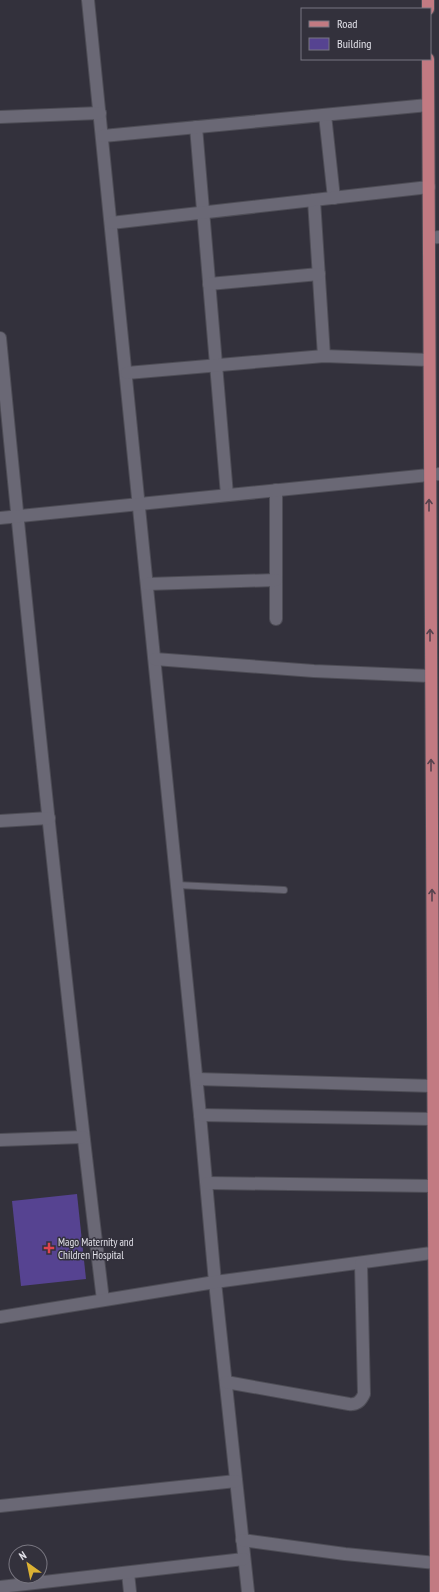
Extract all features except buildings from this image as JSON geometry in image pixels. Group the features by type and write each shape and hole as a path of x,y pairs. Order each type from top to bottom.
{"main road":[{"path":"428,60 429,187 434,237 429,360 434,474 430,676 436,1066 433,1086 434,1186 437,1253 436,1592"}],"street":[{"path":"88,0 148,584 207,1183 215,1282 248,1592"},
{"path":"103,136 428,105"},
{"path":"0,117 100,113"},
{"path":"325,115 334,198"},
{"path":"196,127 227,495"},
{"path":"111,223 429,187"},
{"path":"314,200 324,356"},
{"path":"209,284 319,274"},
{"path":"0,338 17,516 83,1138 103,1300"},
{"path":"126,374 324,356 429,360"},
{"path":"0,518 434,474"},
{"path":"276,490 276,619"},
{"path":"148,584 276,580"},
{"path":"155,659 314,671 430,676"},
{"path":"0,821 49,818"},
{"path":"197,1079 433,1086"},
{"path":"200,1115 433,1119"},
{"path":"0,1140 83,1138"},
{"path":"207,1183 434,1186"},
{"path":"0,1317 215,1282 437,1253"},
{"path":"226,1382 355,1405 361,1400 364,1394 361,1264"},
{"path":"0,1506 236,1481"},
{"path":"242,1540 346,1554 436,1563"},
{"path":"0,1587 54,1587 128,1573 244,1559"},
{"path":"128,1573 130,1592"}],"lane":[{"path":"177,885 284,890"}],"place":[{"name":"Mago Maternity and Children Hospital","path":"49,1248"}]}
